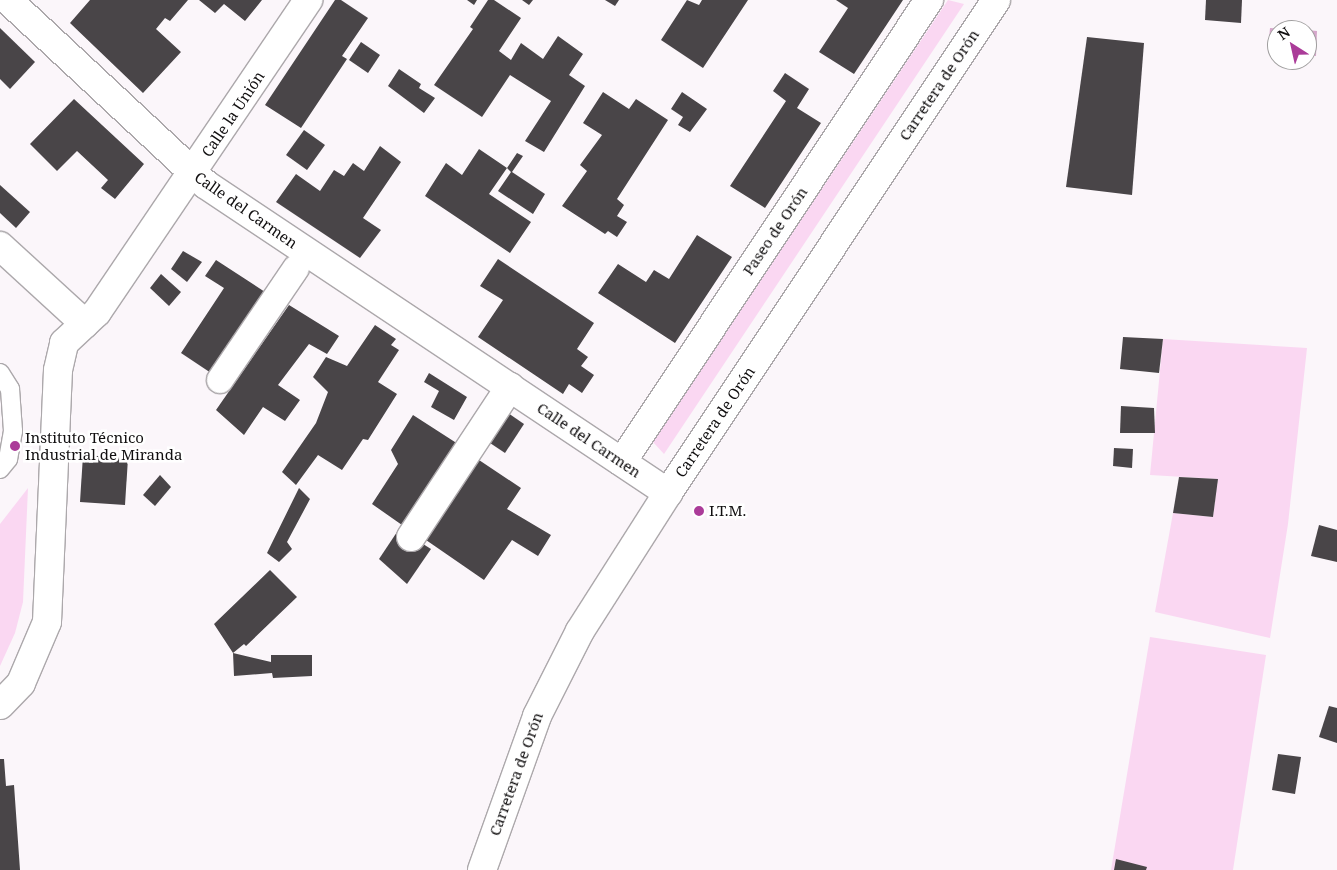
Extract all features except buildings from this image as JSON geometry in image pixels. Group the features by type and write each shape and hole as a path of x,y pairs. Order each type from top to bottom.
{"street":[{"name":"Calle del Carmen","path":"8,0 193,174 668,493"},
{"name":"Calle la Unión","path":"0,705 21,683 46,622 58,370 64,343 98,312 193,174 308,0"},
{"name":"Paseo de Orón","path":"622,462 929,0"},
{"name":"Carretera de Orón","path":"482,870 517,766 541,708 580,631 668,493 996,0"},
{"path":"0,246 86,324"},
{"name":"Calle del Carmen","path":"220,380 296,268"},
{"path":"411,537 510,387"}],"lane":[{"path":"0,373 10,389 13,431 8,459 0,469"}],"shaded area":[{"path":"948,0 964,4 664,454 653,442"},
{"path":"1163,339 1307,348 1288,524 1270,638 1155,612 1173,513 1213,517 1218,479 1150,475"},
{"path":"28,488 23,602 15,633 0,666 0,524"},
{"path":"1150,637 1266,655 1233,870 1111,870"}],"place":[{"name":"Instituto Técnico Industrial de Miranda","path":"15,446"},
{"name":"I.T.M.","path":"699,511"}]}
